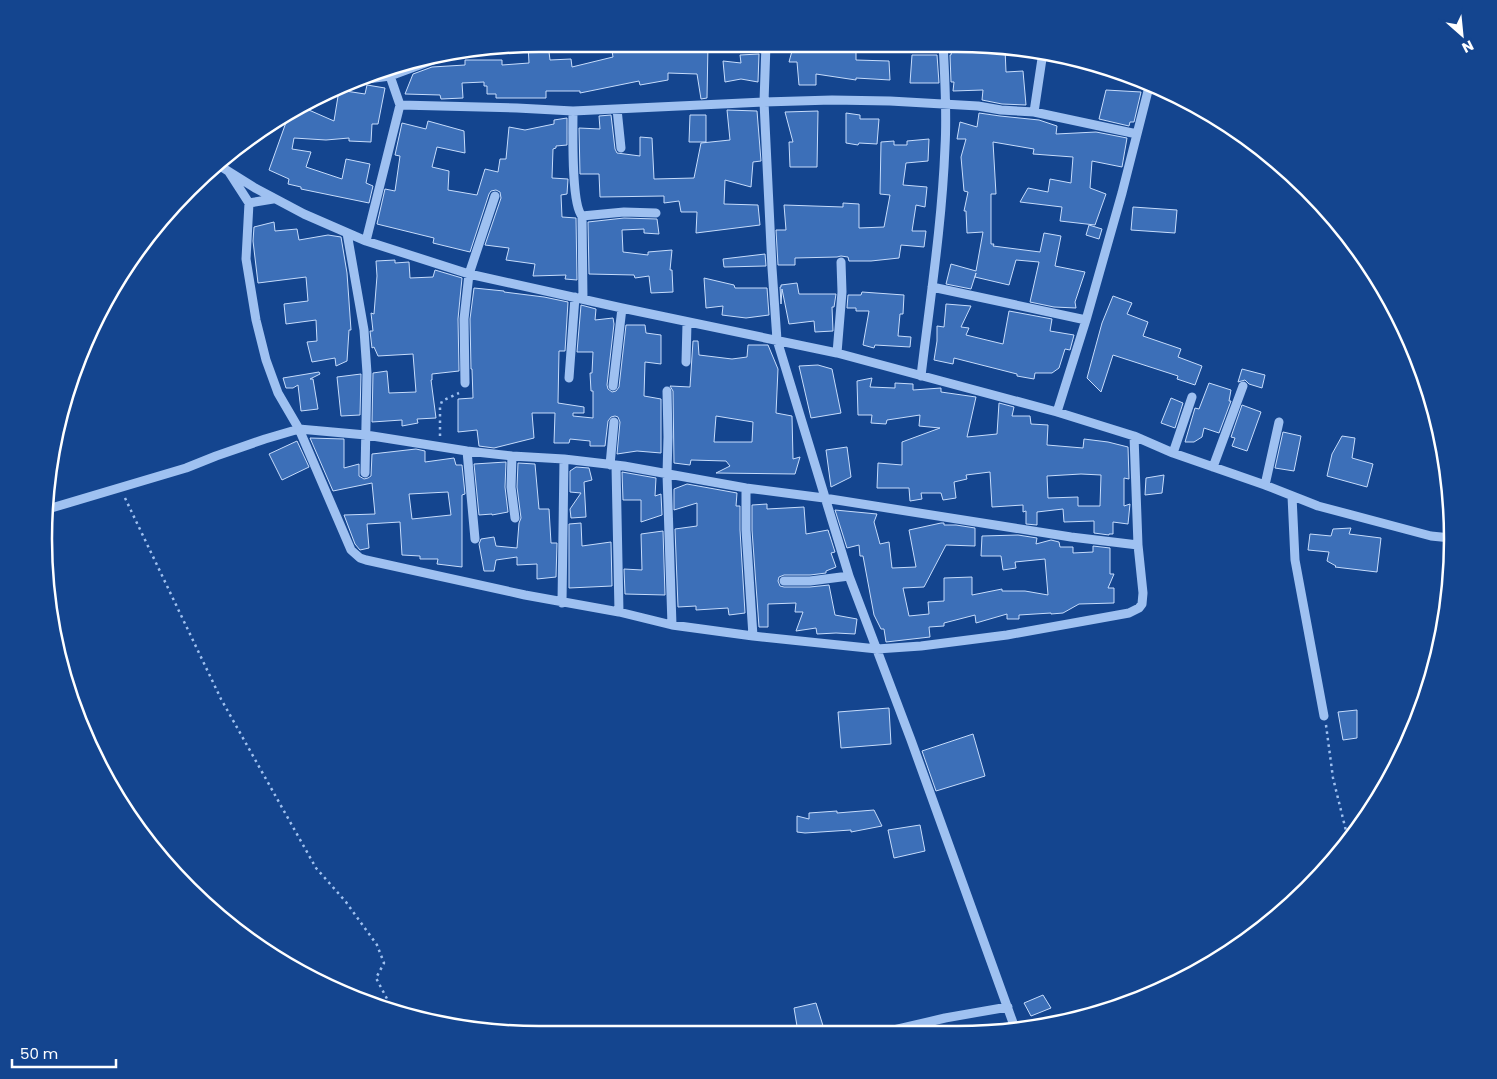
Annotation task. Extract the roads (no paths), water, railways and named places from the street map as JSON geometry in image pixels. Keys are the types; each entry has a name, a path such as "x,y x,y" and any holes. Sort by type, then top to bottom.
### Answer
{"street":[{"path":"766,52 764,102 777,340 849,576 1013,1023"},
{"path":"921,376 944,167 946,104 944,52"},
{"path":"1034,112 1042,60"},
{"path":"366,241 400,105 390,76"},
{"path":"1057,412 1086,320 1122,193 1148,92"},
{"path":"400,105 573,111 764,102 890,101 978,106 1001,110 1034,112 1137,134"},
{"path":"617,108 621,148"},
{"path":"569,378 579,298 582,216 578,212 575,190 573,111"},
{"path":"224,168 273,198 347,233 366,241 469,274 641,311 687,323 837,353 1057,412 1134,436 1173,453 1265,485 1318,506 1372,522 1444,537"},
{"path":"229,172 249,203 246,260 256,320 266,360 278,393 299,429 348,543 360,558 562,603 619,612 672,625 753,636 877,649 921,646 1007,635 1129,613 1139,608 1143,600 1138,545 1134,436"},
{"path":"465,383 464,319 469,274 495,196"},
{"path":"249,203 273,198"},
{"path":"582,216 624,212 656,213"},
{"path":"347,233 364,330 367,372 365,473"},
{"path":"837,353 842,292 841,262"},
{"path":"932,287 1086,320"},
{"path":"613,386 622,308"},
{"path":"686,362 687,323"},
{"path":"1213,467 1242,386"},
{"path":"667,391 667,474 672,625"},
{"path":"1173,453 1192,398"},
{"path":"614,422 613,465 619,612"},
{"path":"1265,485 1279,422"},
{"path":"54,507 186,468 264,439 299,429 366,435 467,451 624,466 746,488 824,498 1008,528 1138,545"},
{"path":"467,451 475,539"},
{"path":"512,456 511,487 515,518"},
{"path":"562,603 564,459"},
{"path":"746,488 746,530 753,636"},
{"path":"1292,496 1295,560 1324,716"},
{"path":"784,581 810,581 849,576"},
{"path":"911,1026 1008,1007"}]}
